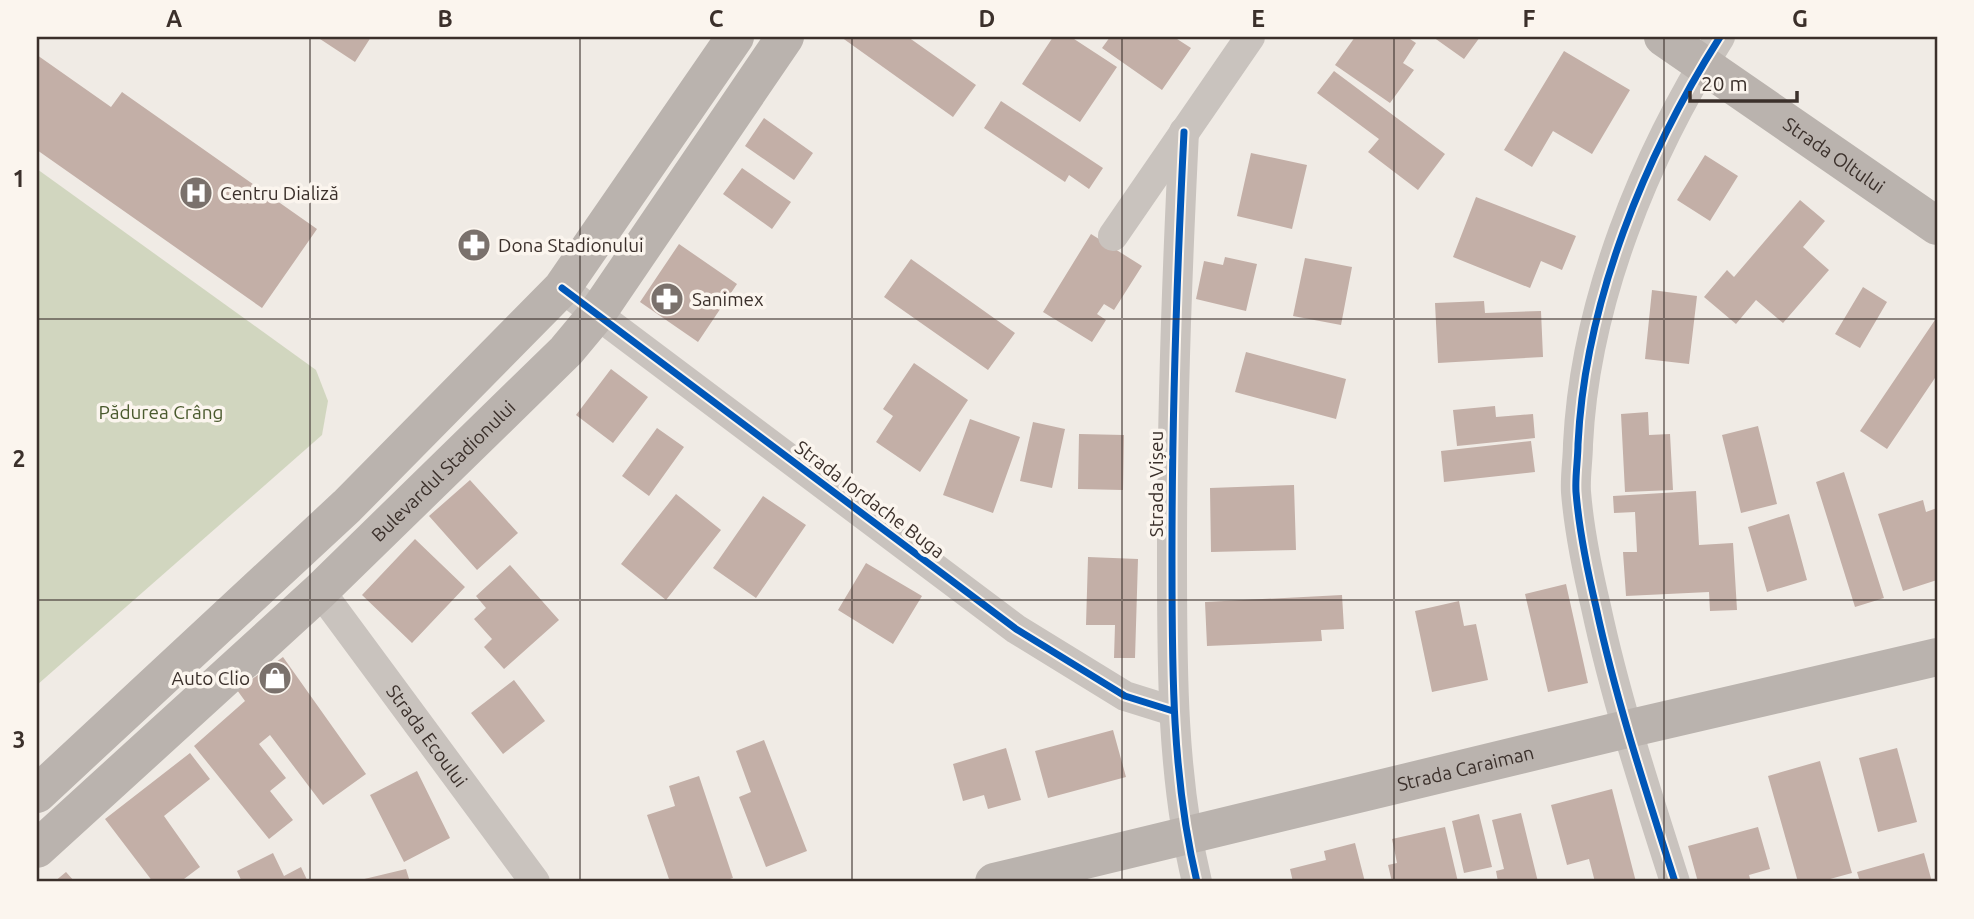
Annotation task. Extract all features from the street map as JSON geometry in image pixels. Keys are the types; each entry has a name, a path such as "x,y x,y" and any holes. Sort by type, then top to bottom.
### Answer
{"main road":[{"path":"37,794 347,506 562,288 735,37"},
{"name":"Bulevardul Stadionului","path":"37,849 320,591 566,351 596,315 785,37"},
{"name":"Strada Oltului","path":"1663,37 1711,51 1937,226"},
{"name":"Strada Caraiman","path":"994,882 1937,657"}],"street":[{"path":"1113,236 1250,37"},
{"path":"1675,882 1604,645 1586,562 1576,490 1580,413 1590,353 1629,212 1662,141 1711,51"},
{"name":"Strada Vișeu","path":"1184,132 1172,433 1173,711 1186,836 1197,882"},
{"name":"Strada Iordache Buga","path":"562,288 1016,629 1125,696 1173,711"},
{"name":"Strada Ecoului","path":"320,591 535,882"}],"green space":[{"name":"Pădurea Crâng","path":"37,169 316,370 328,401 322,435 37,685"}],"building":[{"path":"317,37 371,37 355,62"},
{"path":"841,37 908,37 976,85 953,117"},
{"path":"1053,37 1071,37 1117,67 1080,122 1022,84"},
{"path":"1110,37 1174,37 1191,48 1162,90 1102,48"},
{"path":"1355,37 1407,37 1416,43 1403,63 1414,70 1390,103 1335,65"},
{"path":"1433,37 1480,37 1464,59"},
{"path":"1564,51 1630,90 1592,154 1553,131 1532,167 1504,150"},
{"path":"37,55 111,107 122,92 317,229 262,308 37,150"},
{"path":"1334,71 1445,154 1418,190 1368,152 1379,139 1317,93"},
{"path":"1001,101 1103,168 1089,189 1069,175 1065,182 984,128"},
{"path":"764,118 813,153 794,180 745,146"},
{"path":"1251,153 1307,165 1292,229 1237,216"},
{"path":"1705,155 1738,176 1710,221 1677,200"},
{"path":"742,168 791,202 772,229 723,194"},
{"path":"1476,197 1576,236 1562,270 1541,261 1530,288 1453,257"},
{"path":"1800,200 1825,221 1803,247 1829,270 1783,323 1756,300 1736,324 1704,297 1727,270 1734,277"},
{"path":"1091,234 1142,266 1114,310 1104,304 1097,314 1106,320 1092,342 1043,312"},
{"path":"679,244 737,284 698,342 640,302"},
{"path":"1225,257 1257,264 1246,311 1196,299 1204,261 1223,265"},
{"path":"1305,258 1352,267 1341,325 1293,316"},
{"path":"911,259 1015,333 988,370 884,297"},
{"path":"1863,287 1887,302 1860,348 1835,334"},
{"path":"1652,290 1697,296 1689,364 1645,359"},
{"path":"1484,301 1485,313 1541,311 1543,357 1438,363 1435,303"},
{"path":"1937,317 1937,375 1887,449 1860,431"},
{"path":"1246,352 1346,379 1336,419 1235,392"},
{"path":"914,363 968,400 920,472 876,442 893,416 883,409"},
{"path":"611,369 648,397 613,443 576,415"},
{"path":"1495,406 1496,417 1533,414 1535,438 1457,446 1453,410"},
{"path":"1648,412 1649,435 1670,434 1673,490 1625,492 1621,414"},
{"path":"970,419 1020,437 993,513 943,495"},
{"path":"1033,422 1065,429 1052,488 1020,481"},
{"path":"1758,426 1777,504 1741,513 1722,435"},
{"path":"657,428 684,447 649,496 622,476"},
{"path":"1079,434 1124,435 1123,490 1078,489"},
{"path":"1531,441 1535,472 1444,482 1441,451"},
{"path":"1844,472 1884,598 1855,607 1816,482"},
{"path":"470,480 518,533 477,570 429,516"},
{"path":"1294,485 1296,550 1211,552 1210,488"},
{"path":"1696,491 1699,545 1733,543 1737,610 1710,611 1709,592 1626,596 1623,552 1637,552 1635,512 1614,513 1613,496"},
{"path":"676,494 721,530 666,600 621,564"},
{"path":"763,496 806,525 756,598 713,568"},
{"path":"1923,500 1926,512 1937,508 1937,580 1903,591 1878,514"},
{"path":"1789,514 1807,580 1767,592 1748,527"},
{"path":"415,539 465,587 412,643 362,595"},
{"path":"1088,557 1138,559 1135,658 1114,658 1115,625 1086,625"},
{"path":"866,563 922,596 893,644 838,610"},
{"path":"510,565 559,620 504,669 484,647 492,639 474,619 486,608 476,596"},
{"path":"1566,584 1588,683 1548,692 1525,594"},
{"path":"1342,595 1344,629 1321,630 1322,641 1207,646 1205,602"},
{"path":"1459,601 1464,626 1476,624 1488,680 1432,692 1415,611"},
{"path":"283,657 366,774 323,805 270,735 259,744 286,778 270,791 293,820 269,839 194,746 245,701 237,690"},
{"path":"514,680 545,721 503,754 471,713"},
{"path":"1113,730 1126,777 1048,798 1035,751"},
{"path":"764,740 807,851 766,867 739,797 751,792 736,751"},
{"path":"1006,748 1021,800 988,809 984,795 963,801 953,764"},
{"path":"1897,748 1917,822 1878,832 1859,758"},
{"path":"190,753 210,779 164,816 200,867 180,882 153,882 105,819"},
{"path":"1820,761 1852,873 1819,882 1798,882 1768,776"},
{"path":"417,771 450,838 404,862 370,795"},
{"path":"699,776 733,878 721,882 670,882 647,815 675,806 669,786"},
{"path":"1612,789 1636,882 1595,882 1589,859 1567,865 1551,805"},
{"path":"1521,813 1538,882 1498,882 1496,871 1504,869 1492,820"},
{"path":"1479,814 1492,867 1464,873 1452,821"},
{"path":"1445,827 1458,882 1392,882 1388,865 1397,863 1392,839"},
{"path":"1758,827 1770,869 1749,875 1751,882 1698,882 1688,846"},
{"path":"1355,843 1365,882 1293,882 1290,869 1326,860 1324,851"},
{"path":"273,853 284,876 301,867 308,882 242,882 237,871"},
{"path":"1924,853 1932,882 1860,882 1857,872"},
{"path":"406,869 410,882 356,882 356,881"},
{"path":"66,872 75,882 54,882"}],"cycle path":[{"path":"1675,882 1632,745 1604,642 1581,535 1576,474 1583,391 1606,284 1644,180 1667,130 1720,37"},
{"path":"1184,132 1174,393 1172,634 1182,800 1197,882"},
{"path":"562,288 1016,629 1125,696 1173,711"}],"place":[{"name":"Centru Dializă","path":"196,193"},
{"name":"Dona Stadionului","path":"474,245"},
{"name":"Sanimex","path":"667,299"},
{"name":"Auto Clio","path":"275,678"}]}
